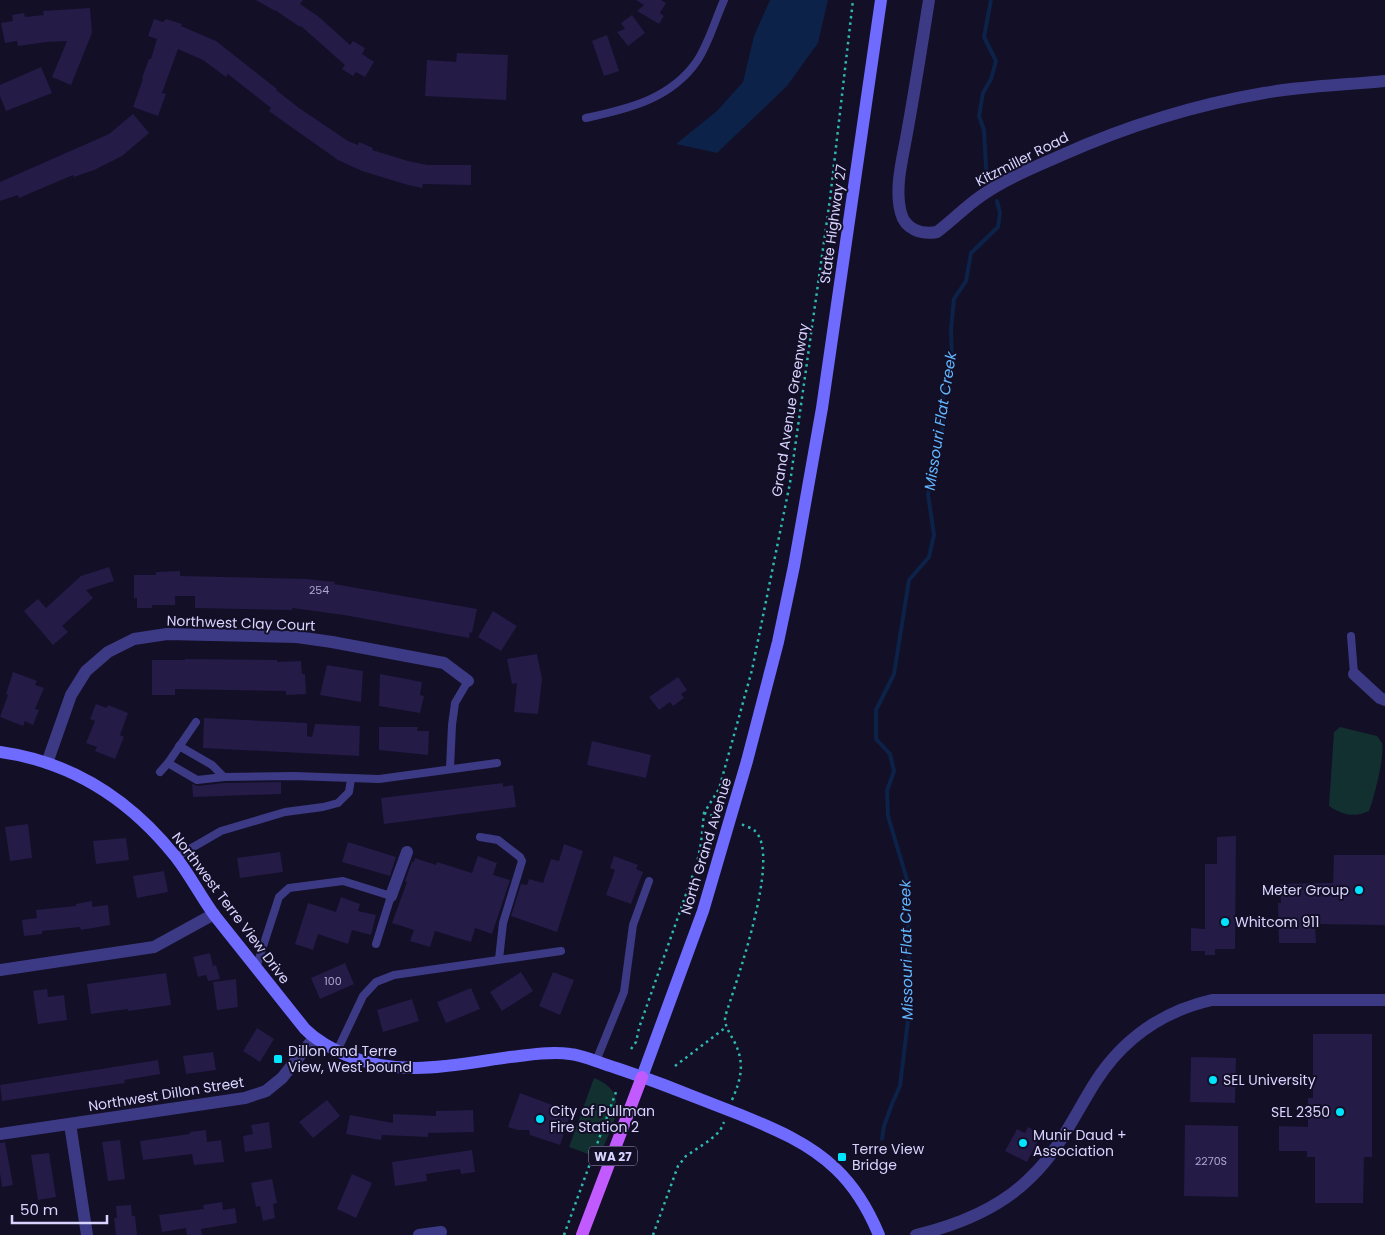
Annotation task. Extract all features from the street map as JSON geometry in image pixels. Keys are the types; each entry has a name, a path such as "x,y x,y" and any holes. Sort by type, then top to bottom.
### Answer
{"main road":[{"name":"State Highway 27","path":"815,452 880,0"},
{"name":"North Grand Avenue","path":"582,1235 703,911 747,761 780,632 815,452"},
{"name":"Northwest Terre View Drive","path":"0,752 47,763 95,784 128,807 176,857 214,914 314,1038 337,1051 365,1062 396,1068 420,1069 535,1054 572,1054 596,1061 703,1100 777,1130 815,1152 836,1169 850,1186 869,1213 879,1235"}],"street":[{"name":"Kitzmiller Road","path":"929,0 902,164 899,197 901,213 906,225 912,229 929,234 937,232 982,195 1030,169 1099,138 1145,121 1230,99 1315,86 1385,81"},
{"name":"Northwest Clay Court","path":"47,763 71,695 86,671 108,652 134,639 167,634 297,637 444,663 468,681"},
{"path":"1354,674 1380,698 1385,700"},
{"path":"391,896 407,852"},
{"path":"0,970 154,947 214,914"},
{"path":"916,1235 937,1233 972,1218 1000,1202 1030,1179 1056,1148 1097,1079 1114,1058 1128,1042 1145,1028 1165,1016 1212,1000 1385,1000"},
{"name":"Northwest Dillon Street","path":"0,1134 245,1098 266,1091 282,1078 314,1038"},
{"path":"70,1124 87,1235"},
{"path":"420,1235 441,1232"}],"lane":[{"path":"586,118 638,105 671,88 688,72 698,59 724,0"},
{"path":"1351,636 1354,674"},
{"path":"450,768 452,725 456,703 468,681"},
{"path":"160,772 196,722"},
{"path":"179,746 212,765 224,777"},
{"path":"168,762 197,780 224,777 294,776 351,779 379,778 497,763"},
{"path":"176,857 221,831 285,812 338,803 349,792 351,779"},
{"path":"480,837 498,840 520,857 522,861 503,923 499,959"},
{"path":"596,1061 624,992 633,926 650,881"},
{"path":"256,968 279,897 289,888 343,882 391,896 376,944"},
{"path":"337,1051 364,996 376,982 394,975 561,951"}],"path":[{"name":"Grand Avenue Greenway","path":"631,1049 636,1042 639,1028 697,862 704,813 719,789 752,670 767,602 790,483 808,366 853,0"},
{"path":"730,1107 739,1083 741,1067 740,1054 726,1028 725,1017 756,916 761,886 762,845 756,831 742,824"},
{"path":"675,1066 726,1028"},
{"path":"564,1235 616,1092"},
{"path":"653,1235 678,1166 686,1156 720,1131 726,1115"}],"green space":[{"path":"1340,727 1377,736 1382,743 1383,749 1381,767 1369,811 1353,815 1339,812 1329,806 1334,732"},
{"path":"594,1078 606,1085 614,1093 616,1103 613,1124 599,1158 569,1147"}],"water":[{"path":"770,0 828,0 818,43 787,86 717,153 676,144 717,111 743,82 754,36"}],"building":[{"path":"256,0 303,0 300,4 319,17 350,45 353,41 365,48 362,54 374,62 365,77 356,72 353,76 342,69 345,65 301,26"},
{"path":"636,0 661,0 666,3 660,13 664,16 659,24 637,11 644,5"},
{"path":"90,8 92,33 71,85 52,77 67,41 18,46 17,41 5,43 1,23 13,21 12,15 24,13 25,17 44,15 43,11"},
{"path":"632,15 645,33 628,46 617,32 625,29 621,23"},
{"path":"154,19 163,22 166,19 182,24 181,26 216,41 299,108 348,141 358,145 359,142 373,148 372,150 427,165 471,165 471,185 423,184 422,188 362,171 338,160 269,111 271,108 228,74 226,77 203,60 178,49 162,93 166,94 158,116 133,107 157,39 148,36"},
{"path":"607,35 619,71 604,76 592,41"},
{"path":"457,53 508,55 506,100 425,96 427,60 456,62"},
{"path":"41,67 52,93 6,111 0,96 0,85"},
{"path":"133,114 149,133 122,156 94,170 74,177 73,175 19,198 18,195 0,201 0,182 109,134"},
{"path":"109,567 114,581 86,590 93,598 62,626 68,632 53,645 24,611 38,599 46,608 81,576"},
{"path":"180,571 180,576 306,579 335,582 334,584 477,609 472,633 470,632 469,638 344,615 292,608 292,610 195,608 195,596 175,596 175,605 152,605 152,608 137,608 137,598 134,598 134,575 156,575 156,572"},
{"path":"493,611 517,626 501,651 478,637"},
{"path":"537,654 542,679 538,714 514,712 517,683 512,684 507,659"},
{"path":"152,660 301,661 302,674 305,674 306,694 286,695 286,691 175,689 175,695 152,695"},
{"path":"327,665 363,671 361,702 320,695"},
{"path":"13,672 37,681 35,685 44,688 35,709 39,710 33,725 25,721 23,726 0,717 8,695 6,694"},
{"path":"380,674 422,682 420,695 424,696 420,713 379,706"},
{"path":"678,677 687,690 681,694 684,698 673,706 670,702 659,710 649,697"},
{"path":"96,704 107,708 108,705 128,713 120,735 124,737 115,759 95,751 97,747 86,743 95,721 90,719"},
{"path":"204,718 307,723 307,736 312,737 315,724 360,726 359,756 203,748"},
{"path":"379,727 418,727 417,731 429,731 428,755 379,750"},
{"path":"592,741 651,755 646,778 587,765"},
{"path":"281,782 281,794 193,797 192,784 198,786 224,783"},
{"path":"503,783 503,787 513,785 516,807 384,824 381,798"},
{"path":"28,824 32,858 10,861 5,827"},
{"path":"1236,836 1235,949 1215,949 1215,955 1205,955 1205,951 1191,951 1191,928 1205,929 1205,864 1217,864 1217,837"},
{"path":"126,838 129,860 96,864 93,841"},
{"path":"348,842 396,857 390,876 342,862"},
{"path":"564,844 583,851 557,932 511,916 521,884 527,885 529,879 543,883 551,859 559,861"},
{"path":"280,852 283,872 240,878 237,858"},
{"path":"1334,855 1385,855 1385,925 1315,924 1316,943 1279,943 1278,903 1281,903 1280,884 1333,883"},
{"path":"478,856 497,863 493,875 510,880 492,934 475,928 471,942 435,931 430,947 410,941 414,930 392,923 407,882 405,881 415,858 436,865 437,862 472,873"},
{"path":"614,856 638,865 636,869 643,872 631,904 606,895 615,870 610,868"},
{"path":"164,871 168,892 137,898 133,876"},
{"path":"341,897 360,904 358,911 376,915 371,935 352,930 348,944 318,934 313,950 295,944 308,903 336,912"},
{"path":"92,901 92,907 108,905 110,925 81,930 80,927 42,931 42,934 24,936 22,920 37,918 36,910 76,906 76,904"},
{"path":"210,953 213,966 216,965 220,979 208,981 206,975 198,977 193,957"},
{"path":"345,963 354,984 320,999 311,978"},
{"path":"521,972 533,991 502,1011 490,992"},
{"path":"553,972 574,980 560,1015 539,1006"},
{"path":"166,973 171,1005 91,1014 87,984"},
{"path":"236,979 238,1007 217,1010 213,982"},
{"path":"471,988 480,1009 446,1023 437,1002"},
{"path":"47,989 48,997 64,995 67,1020 38,1024 33,991"},
{"path":"412,999 419,1021 383,1032 377,1010"},
{"path":"257,1028 274,1039 260,1062 243,1051"},
{"name":"SEL 2350","path":"1313,1034 1372,1034 1372,1157 1364,1157 1363,1203 1315,1203 1315,1157 1307,1157 1307,1151 1279,1151 1279,1126 1308,1127 1308,1098 1313,1098"},
{"path":"213,1052 216,1070 186,1074 183,1056"},
{"name":"SEL University","path":"1191,1057 1236,1058 1235,1103 1190,1102"},
{"path":"158,1060 160,1074 124,1080 125,1083 2,1101 0,1085"},
{"name":"City of Pullman Fire Station 2","path":"520,1093 571,1112 560,1145 530,1135 529,1130 518,1130 508,1127"},
{"path":"327,1100 340,1116 313,1138 299,1122"},
{"path":"473,1110 474,1132 428,1133 428,1137 382,1135 381,1140 346,1134 350,1115 393,1123 393,1114 436,1116 436,1111"},
{"path":"269,1122 272,1148 245,1152 243,1136 253,1134 251,1125"},
{"path":"1185,1125 1238,1126 1238,1197 1184,1196"},
{"name":"Munir Daud + Association","path":"1028,1127 1041,1134 1027,1162 1005,1151 1017,1129 1025,1133"},
{"path":"206,1130 207,1142 221,1140 224,1162 194,1165 192,1154 143,1160 140,1141"},
{"path":"120,1140 125,1179 108,1181 102,1142"},
{"path":"5,1142 13,1185 2,1187 0,1143"},
{"path":"472,1150 475,1172 461,1174 460,1169 426,1174 427,1181 395,1186 392,1162"},
{"path":"49,1153 56,1197 38,1200 31,1155"},
{"path":"352,1174 372,1183 356,1218 337,1209"},
{"path":"272,1179 277,1203 273,1204 275,1218 263,1221 260,1206 256,1207 251,1183"},
{"path":"222,1202 223,1210 235,1208 237,1223 201,1229 202,1235 187,1235 186,1228 162,1232 159,1215 204,1209 203,1205"},
{"path":"131,1205 132,1216 135,1216 137,1235 116,1235 114,1218 117,1218 116,1206"}],"waterway":[{"name":"Missouri Flat Creek","path":"990,180 986,168 984,130 979,116 983,93 991,79 996,61 984,37 991,0"},
{"name":"Missouri Flat Creek","path":"882,1139 884,1126 900,1086 909,1012 908,883 888,816 887,791 894,771 890,754 876,739 876,710 894,674 909,580 929,557 934,535 928,494 943,426 942,402 945,378 952,362 951,329 954,299 966,281 971,253 998,227 1000,213 997,201"}],"place":[{"name":"Meter Group","path":"1359,890"},
{"name":"Whitcom 911","path":"1225,922"},
{"name":"Dillon and Terre View, West bound","path":"278,1059"},
{"name":"SEL University","path":"1213,1080"},
{"name":"SEL 2350","path":"1340,1112"},
{"name":"City of Pullman Fire Station 2","path":"540,1119"},
{"name":"Munir Daud + Association","path":"1023,1143"},
{"name":"Terre View Bridge","path":"842,1157"}]}
